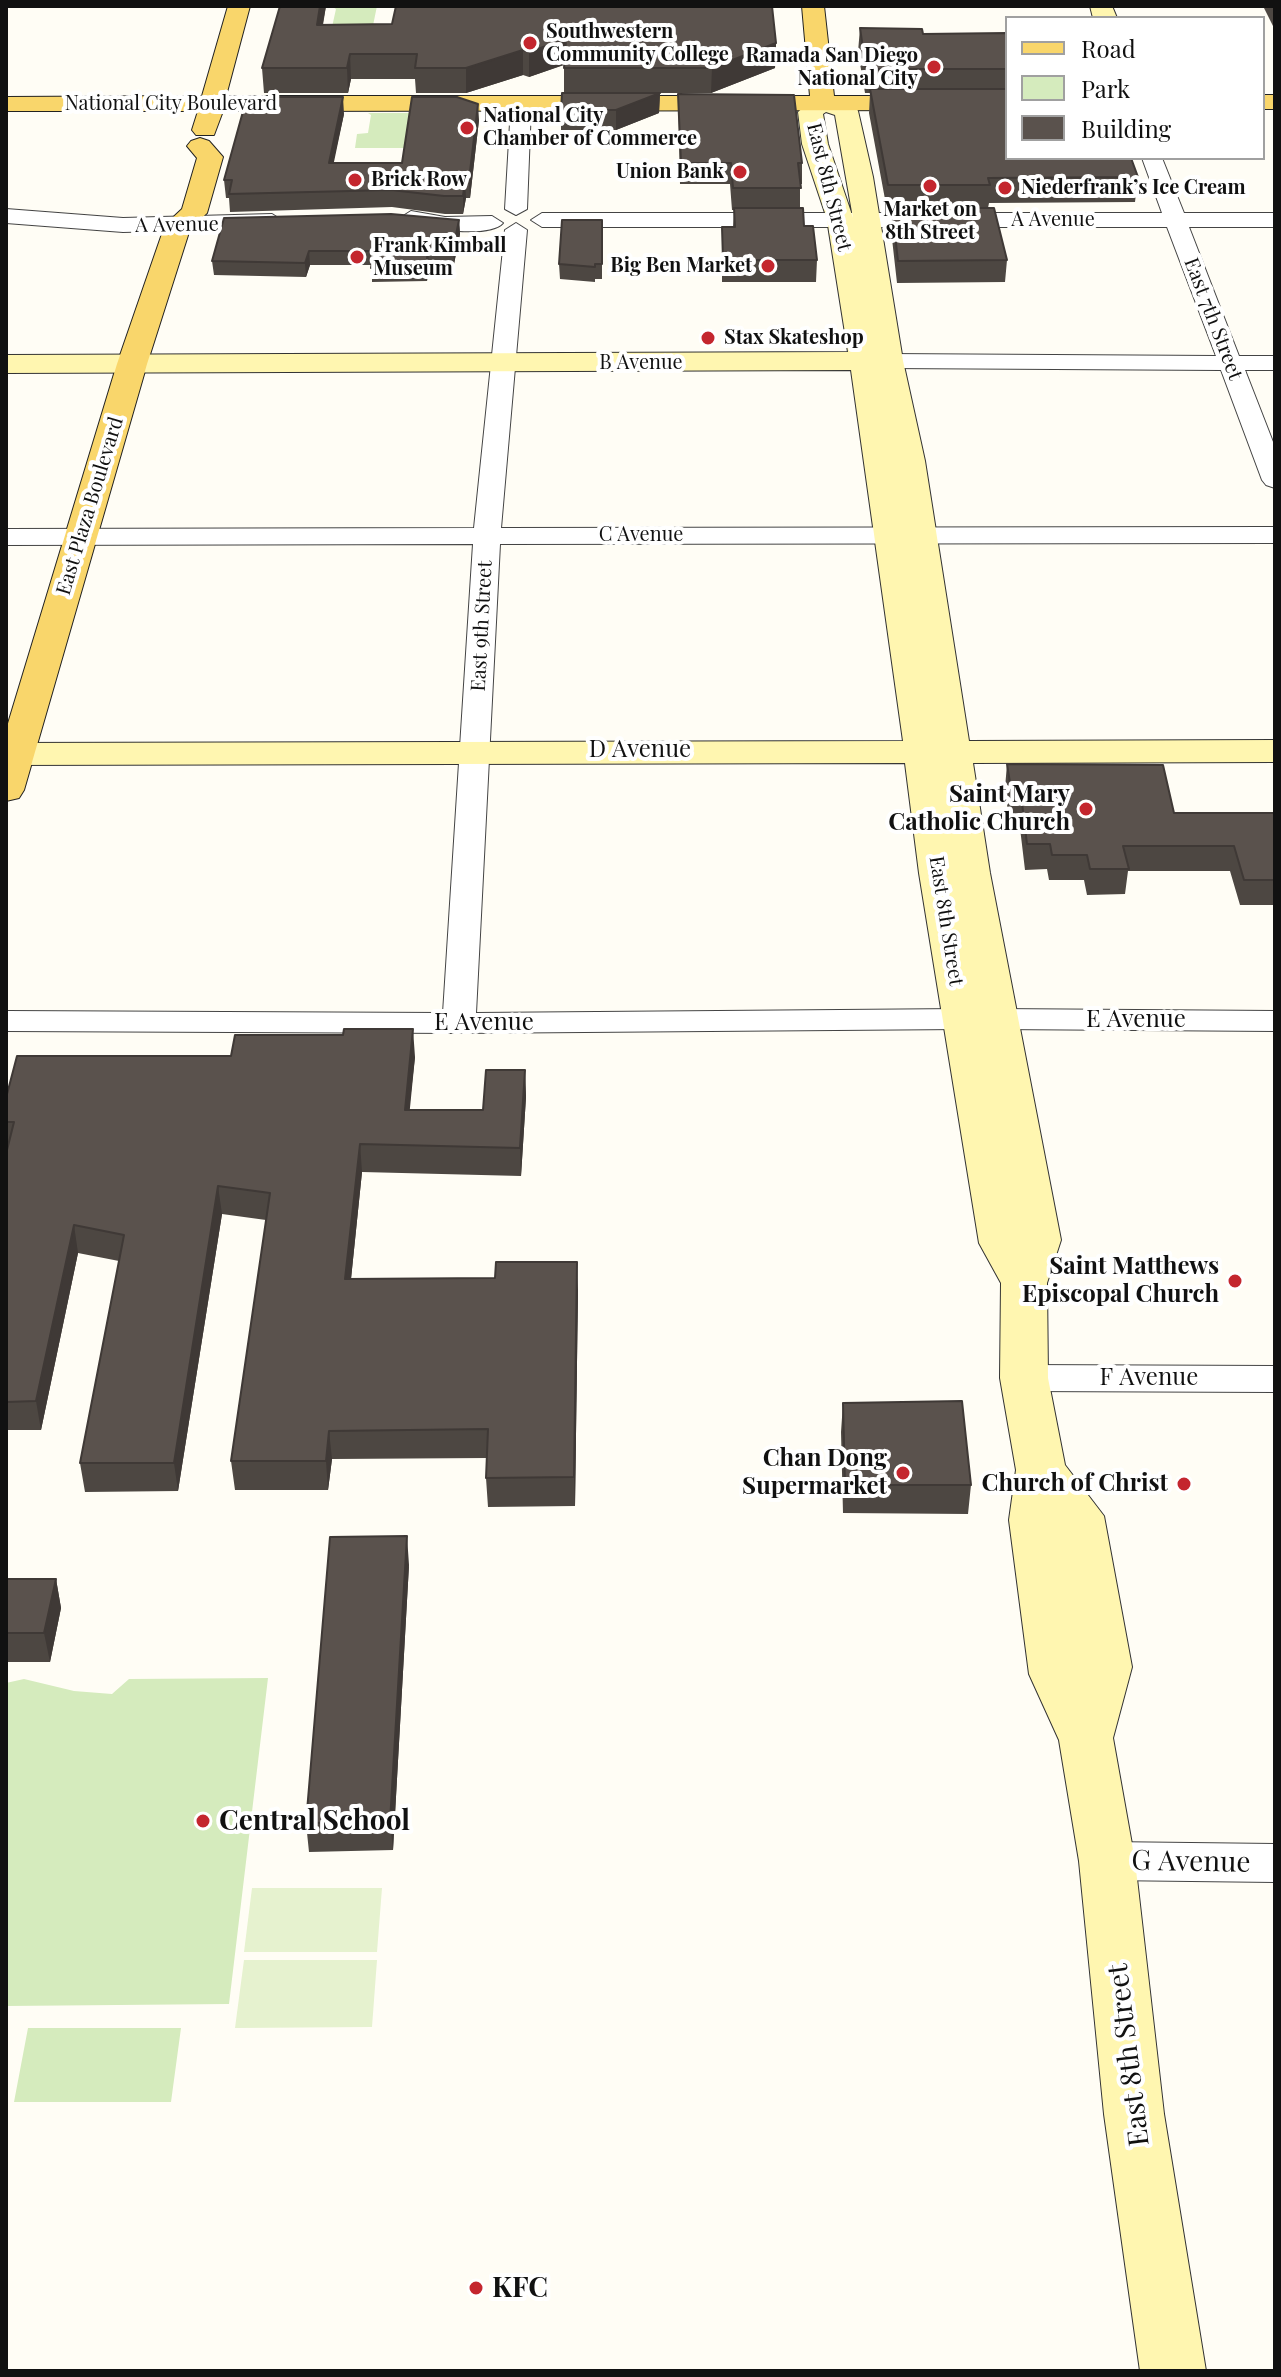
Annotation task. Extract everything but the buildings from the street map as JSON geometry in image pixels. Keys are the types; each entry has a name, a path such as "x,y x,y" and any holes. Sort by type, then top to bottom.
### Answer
{"main road":[{"name":"East Plaza Boulevard","path":"178,225 166,213 176,182 200,146 239,6"},
{"path":"813,6 822,98"},
{"name":"National City Boulevard","path":"6,92 212,98 822,98 1005,103"},
{"name":"National City Boulevard","path":"822,98 1005,92"},
{"name":"National City Boulevard","path":"6,104 212,98"},
{"name":"East 8th Street","path":"852,219 815,144 810,112 822,98 846,111 852,219 875,361 910,461 904,534 938,751 938,873 979,1019 1001,1243 1024,1283 1024,1378 1041,1470 1079,1516 1106,1667 1086,1738 1107,1861 1134,2114 1173,2371"},
{"name":"East Plaza Boulevard","path":"6,790 11,754 132,364 178,225 194,213 210,157 200,146"},
{"name":"B Avenue","path":"6,364 875,361"},
{"name":"D Avenue","path":"11,754 477,750 1275,751"}],"street":[{"name":"East 9th Street","path":"459,1023 487,535 502,364 508,221 520,158 521,106"},
{"name":"East 7th Street","path":"1153,160 1275,480"},
{"name":"A Avenue","path":"6,216 123,225 298,219"},
{"path":"392,217 445,224 508,221"},
{"name":"A Avenue","path":"508,221 531,228 542,220 1275,220"},
{"name":"B Avenue","path":"875,361 1275,363"},
{"name":"C Avenue","path":"6,537 1275,535"},
{"name":"E Avenue","path":"6,1021 1275,1021"},
{"name":"F Avenue","path":"1024,1378 1275,1379"},
{"name":"G Avenue","path":"1107,1861 1275,1863"}],"green space":[{"path":"331,6 377,6 369,45 328,45 336,9"},
{"path":"368,113 413,113 407,148 355,148 357,134 368,133 371,115"},
{"path":"268,1678 229,2004 6,2006 6,1683 24,1679 74,1691 112,1694 129,1679"},
{"path":"252,1888 382,1888 377,1952 244,1952"},
{"path":"244,1960 377,1960 372,2027 235,2028"},
{"path":"28,2028 181,2028 171,2102 14,2102"}],"place":[{"name":"Southwestern Community College","path":"530,43"},
{"name":"Ramada San Diego National City","path":"934,67"},
{"name":"National City Chamber of Commerce","path":"467,128"},
{"name":"Union Bank","path":"740,172"},
{"name":"Brick Row","path":"355,180"},
{"name":"Market on 8th Street","path":"930,186"},
{"name":"Niederfrank’s Ice Cream","path":"1005,188"},
{"name":"Frank Kimball Museum","path":"357,257"},
{"name":"Big Ben Market","path":"768,266"},
{"name":"Stax Skateshop","path":"708,338"},
{"name":"Saint Mary Catholic Church","path":"1086,809"},
{"name":"Saint Matthews Episcopal Church","path":"1235,1281"},
{"name":"Chan Dong Supermarket","path":"903,1473"},
{"name":"Church of Christ","path":"1184,1484"},
{"name":"Central School","path":"203,1821"},
{"name":"KFC","path":"476,2288"}]}
